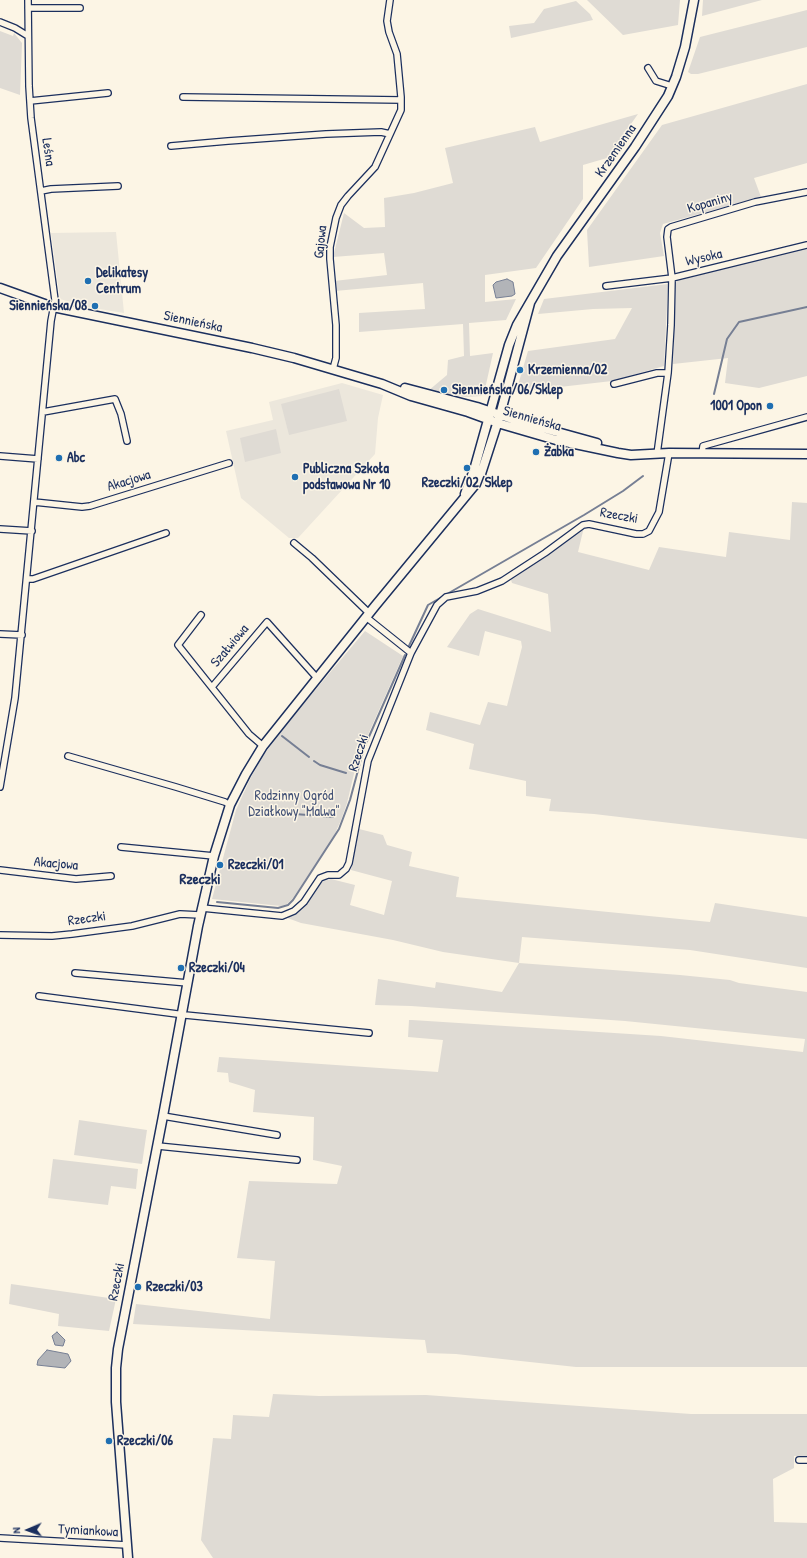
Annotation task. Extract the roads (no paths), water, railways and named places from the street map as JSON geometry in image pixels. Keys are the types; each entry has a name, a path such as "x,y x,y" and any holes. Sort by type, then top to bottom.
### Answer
{"main road":[{"name":"Krzemienna","path":"488,415 508,345 517,325 557,256 647,129 663,104 672,86 686,47 694,0"},
{"name":"Siennieńska","path":"0,288 53,307 252,348 333,369 382,384 412,396 488,415 556,440 618,454 807,454"},
{"name":"Krzemienna","path":"499,419 530,303"},
{"name":"Rzeczki","path":"462,500 474,470 488,415"},
{"name":"Rzeczki","path":"128,1558 116,1402 116,1368 123,1317 158,1146 201,912 214,856 230,806 246,774 263,746 285,717 479,480 499,419"}],"street":[{"name":"Leśna","path":"28,0 30,101 54,285 55,300 53,307"},
{"name":"Gajowa","path":"333,369 336,358 336,325 330,247 336,218 341,205 375,167 401,110 402,100 397,54 389,32 387,21 390,0"},
{"path":"28,8 80,8"},
{"path":"0,22 15,28 28,36"},
{"path":"648,68 656,81 672,86"},
{"path":"30,101 108,93"},
{"path":"182,97 402,100"},
{"path":"171,146 326,134 381,132 390,134"},
{"path":"41,191 51,189 118,186"},
{"name":"Kopaniny","path":"672,278 667,233 668,229 671,227 755,202 807,192"},
{"name":"Wysoka","path":"606,286 672,278 785,252 807,245"},
{"path":"657,454 668,373 672,278"},
{"path":"0,787 12,720 22,635 53,307"},
{"path":"614,384 657,373 668,373"},
{"path":"42,412 115,399 121,414 127,441"},
{"path":"702,454 703,446 807,416"},
{"name":"Rzeczki","path":"0,935 52,936 72,934 132,926 180,914 201,912 282,916 294,911 304,902 320,878 340,875 349,863 368,761 412,653 432,614 441,601 452,596 486,588 502,581 545,553 583,524 636,534 643,534 649,531 659,512 669,453"},
{"path":"0,456 38,459"},
{"name":"Akacjowa","path":"34,502 82,507 90,506 229,463"},
{"path":"0,529 32,531"},
{"path":"27,579 32,579 166,533"},
{"path":"294,543 312,558 367,615 395,641 412,653"},
{"name":"Szałwiowa","path":"201,615 178,645 249,734 263,746"},
{"name":"Szałwiowa","path":"212,687 267,622 317,678"},
{"path":"0,634 22,635"},
{"path":"68,756 176,787 224,802 230,806"},
{"path":"121,847 214,856"},
{"name":"Akacjowa","path":"0,870 76,879 111,876"},
{"path":"75,973 188,983"},
{"path":"39,996 182,1014 369,1034"},
{"path":"163,1116 277,1135"},
{"path":"158,1146 297,1160"},
{"path":"799,1460 807,1460"},
{"name":"Tymiankowa","path":"0,1538 127,1545"}],"waterway":[{"path":"714,394 727,339 739,322 807,307"},
{"path":"408,648 428,605 584,515 623,491 643,476"},
{"path":"217,902 278,908 288,905 293,900 339,829 350,800 364,748 405,655"},
{"path":"282,736 309,757"},
{"path":"314,761 320,765 346,773"},
{"path":"259,811 277,813"},
{"path":"282,813 333,817"}],"place":[{"name":"Delikatesy Centrum","path":"88,281"},
{"name":"Siennieńska/08","path":"95,306"},
{"name":"Krzemienna/02","path":"520,370"},
{"name":"Siennieńska/06/Sklep","path":"444,390"},
{"name":"1001 Opon","path":"770,406"},
{"name":"Żabka","path":"536,452"},
{"name":"Abc","path":"59,458"},
{"name":"Rzeczki/02/Sklep","path":"467,468"},
{"name":"Publiczna Szkoła podstawowa Nr 10","path":"295,477"},
{"name":"Rzeczki/01","path":"220,865"},
{"name":"Rzeczki/04","path":"181,968"},
{"name":"Rzeczki/03","path":"138,1287"},
{"name":"Rzeczki/06","path":"109,1441"}],"district":[{"name":"Rzeczki","path":"200,880"}],"park label":[{"name":"Rodzinny Ogród Działkowy \"Malwa\"","path":"294,804"}]}
